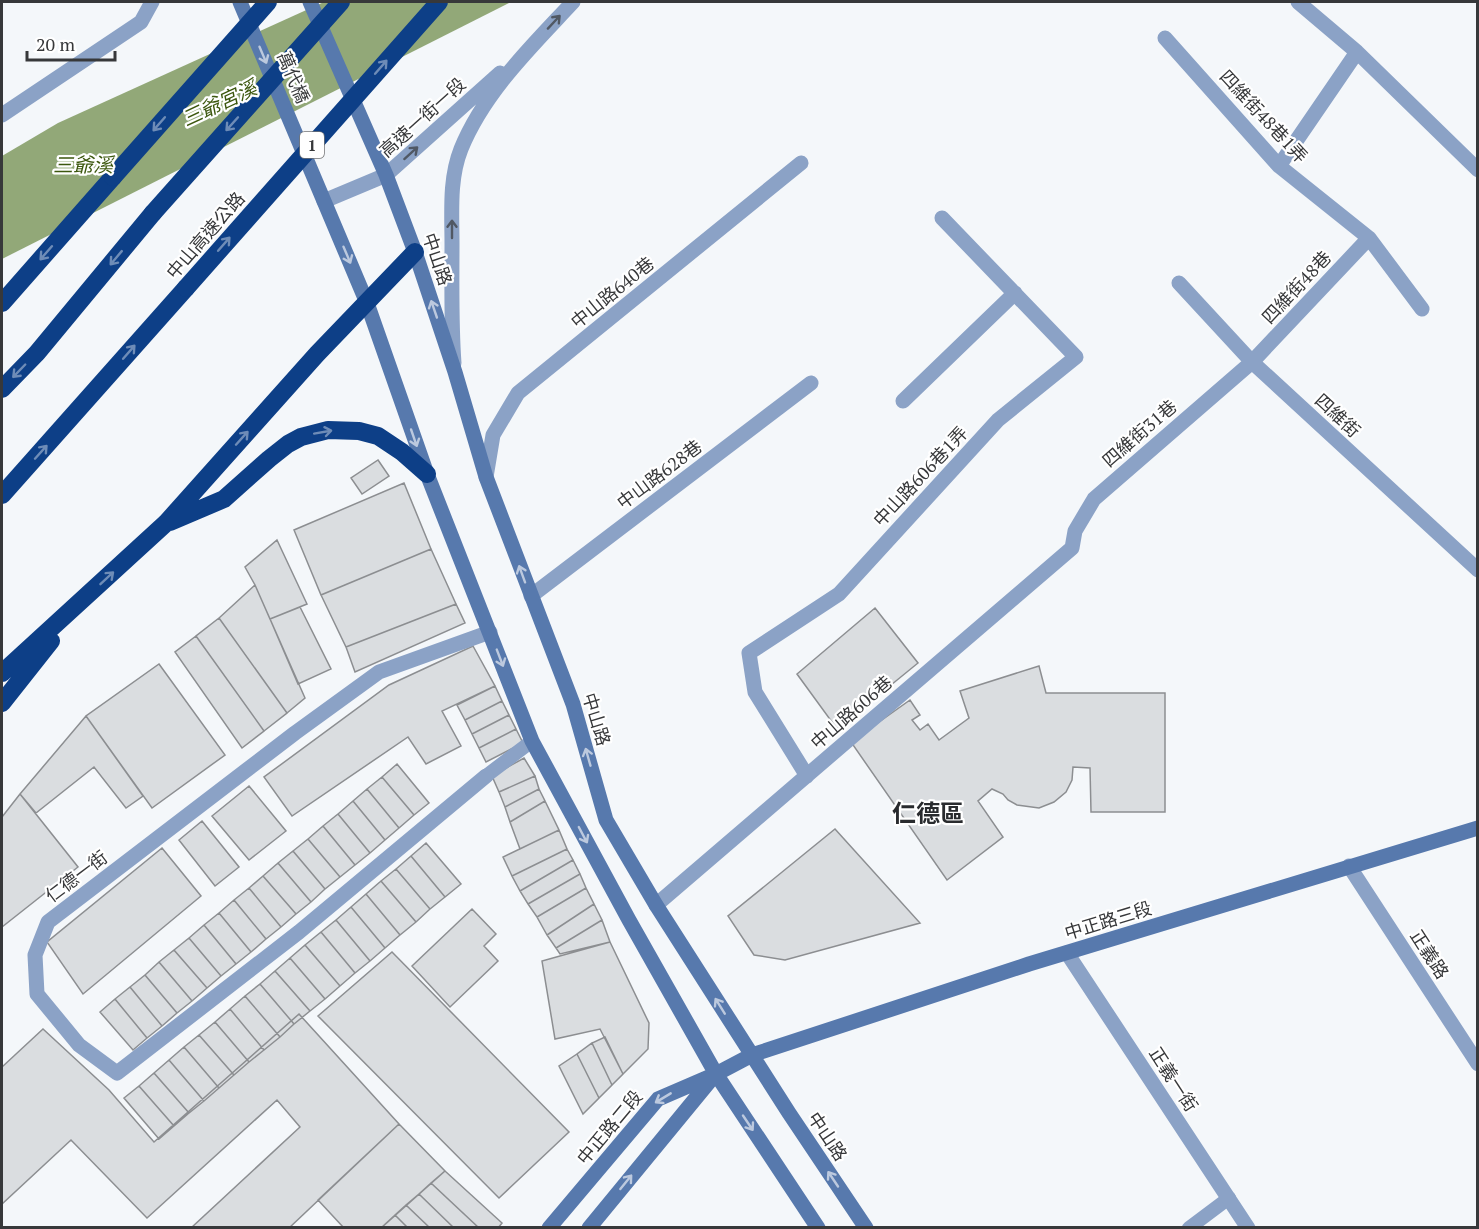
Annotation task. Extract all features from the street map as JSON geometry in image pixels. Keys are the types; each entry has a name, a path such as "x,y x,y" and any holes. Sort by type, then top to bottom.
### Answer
{"highway":[{"path":"2,303 268,2"},
{"path":"2,389 37,353 153,213 341,2"},
{"name":"中山高速公路","path":"2,495 439,2"},
{"path":"2,673 166,523 317,354 415,252"},
{"path":"166,523 224,499 288,444 301,437 328,430 359,431 378,436 402,452 427,474"},
{"path":"2,703 80,603"}],"main road":[{"name":"萬代橋","path":"240,2 324,201"},
{"path":"310,2 386,175"},
{"name":"中山路","path":"386,175 415,252 455,372 486,477 573,704 606,820 656,905 866,1227"},
{"path":"324,201 367,303 427,474 532,741 628,920 716,1074 818,1227"},
{"name":"中正路三段","path":"752,1055 1067,953 1478,828"},
{"name":"中正路二段","path":"549,1227 658,1099 716,1074 752,1055"},
{"name":"中正路二段","path":"589,1227 716,1074"}],"street":[{"path":"2,115 141,21 152,2"},
{"name":"高速一街一段","path":"455,372 452,315 452,213 456,166 461,149 484,105 534,43 573,2"},
{"path":"1298,2 1357,52 1478,170"},
{"name":"四維街48巷1弄","path":"1165,38 1279,165 1369,238 1422,309"},
{"name":"高速一街一段","path":"324,201 386,175 534,43"},
{"path":"1279,165 1357,52"},
{"name":"中山路640巷","path":"486,477 493,435 518,393 801,163"},
{"name":"中山路606巷1弄","path":"807,776 755,692 749,653 839,594 998,420 1076,357 942,218"},
{"name":"四維街48巷","path":"1252,362 1369,238"},
{"name":"四維街","path":"1179,283 1252,362 1478,570"},
{"path":"903,401 1015,293"},
{"name":"四維街31巷","path":"1072,548 1075,531 1094,499 1252,362"},
{"name":"中山路628巷","path":"531,596 811,382"},
{"name":"中山路606巷","path":"656,905 1072,548"},
{"name":"仁德一街","path":"486,776 299,932 117,1073 79,1045 37,994 34,955 48,922 295,733 379,672 490,632"},
{"name":"正義路","path":"1349,866 1478,1064"},
{"name":"正義一街","path":"1067,953 1248,1227"}],"lane":[{"name":"仁德一街","path":"486,776 532,741"},
{"path":"1189,1227 1229,1198"}],"water":[{"name":"三爺溪","path":"324,2 511,2 2,259 2,156 58,123"}],"building":[{"path":"378,460 389,476 362,494 351,478"},
{"path":"404,483 431,549 321,595 294,530"},
{"path":"277,540 307,604 270,619 245,567"},
{"path":"431,549 456,604 346,647 321,595"},
{"path":"255,585 305,698 287,713 219,618"},
{"path":"456,604 465,623 355,672 346,647"},
{"path":"300,607 331,669 298,684 270,619"},
{"path":"875,608 918,663 837,729 797,674"},
{"path":"219,618 287,713 264,731 196,636"},
{"path":"196,636 264,731 242,748 175,652"},
{"path":"473,646 495,686 442,711 461,746 426,764 408,737 292,816 264,777 389,685"},
{"path":"159,664 225,755 152,808 86,716"},
{"path":"1039,666 1046,693 1165,693 1165,812 1091,812 1090,768 1073,767 1072,780 1066,792 1054,802 1039,808 1017,805 992,789 978,801 1003,837 947,880 851,742 910,700 920,715 912,720 920,730 928,724 939,740 969,718 960,691"},
{"path":"495,686 502,701 465,720 457,705"},
{"path":"502,701 509,715 472,734 465,720"},
{"path":"509,715 516,729 479,748 472,734"},
{"path":"86,716 143,796 126,808 94,767 36,813 20,794"},
{"path":"516,729 523,743 486,762 479,748"},
{"path":"524,758 535,776 499,792 492,776"},
{"path":"397,764 429,803 414,815 382,777"},
{"path":"535,776 539,789 505,807 499,792"},
{"path":"382,777 414,815 399,828 367,789"},
{"path":"249,786 286,831 249,860 212,816"},
{"path":"367,789 399,828 385,840 353,801"},
{"path":"539,789 545,801 510,822 505,807"},
{"path":"20,794 78,867 2,927 2,817"},
{"path":"353,801 385,840 370,853 338,814"},
{"path":"545,801 559,830 520,849 510,822"},
{"path":"338,814 370,853 355,865 323,826"},
{"path":"202,821 239,867 215,886 179,840"},
{"path":"323,826 355,865 340,877 308,839"},
{"path":"835,829 920,923 785,960 754,955 728,916"},
{"path":"559,830 567,849 512,876 503,857"},
{"path":"308,839 340,877 325,889 293,851"},
{"path":"426,843 461,884 445,897 411,856"},
{"path":"162,848 201,896 83,994 47,942"},
{"path":"567,849 573,860 520,891 512,876"},
{"path":"293,851 325,889 311,902 278,863"},
{"path":"411,856 445,897 430,909 396,869"},
{"path":"573,860 580,874 528,904 520,891"},
{"path":"278,863 311,902 296,914 263,876"},
{"path":"396,869 430,909 416,922 381,881"},
{"path":"580,874 586,888 537,917 528,904"},
{"path":"263,876 296,914 281,927 249,888"},
{"path":"381,881 416,922 400,935 366,894"},
{"path":"249,888 281,927 266,939 234,900"},
{"path":"586,888 594,904 547,935 537,917"},
{"path":"366,894 400,935 385,948 351,907"},
{"path":"234,900 266,939 251,952 219,913"},
{"path":"594,904 602,920 556,948 547,935"},
{"path":"351,907 385,948 370,961 336,920"},
{"path":"472,909 496,934 484,946 498,961 450,1007 412,966"},
{"path":"219,913 251,952 236,964 204,925"},
{"path":"336,920 370,961 355,973 321,932"},
{"path":"602,920 610,942 560,954 556,948"},
{"path":"204,925 236,964 221,976 189,938"},
{"path":"321,932 355,973 340,986 305,945"},
{"path":"189,938 221,976 207,988 174,950"},
{"path":"610,942 649,1023 648,1049 623,1074 600,1029 555,1039 542,961"},
{"path":"305,945 340,986 325,999 290,958"},
{"path":"174,950 207,988 192,1001 159,962"},
{"path":"392,952 569,1132 499,1198 318,1016"},
{"path":"290,958 325,999 310,1011 275,971"},
{"path":"159,962 192,1001 177,1013 145,975"},
{"path":"275,971 310,1011 294,1024 260,984"},
{"path":"145,975 177,1013 162,1026 130,987"},
{"path":"260,984 294,1024 280,1037 245,996"},
{"path":"130,987 162,1026 147,1038 115,999"},
{"path":"245,996 280,1037 264,1050 230,1009"},
{"path":"115,999 147,1038 133,1050 100,1012"},
{"path":"230,1009 264,1050 249,1062 215,1022"},
{"path":"299,1014 399,1124 289,1228 191,1228 300,1127 277,1100 147,1218 71,1140 2,1204 2,1067 43,1029 109,1090 154,1142"},
{"path":"215,1022 249,1062 234,1075 199,1035"},
{"path":"199,1035 234,1075 219,1088 184,1047"},
{"path":"605,1037 623,1074 612,1085 592,1043"},
{"path":"592,1043 612,1085 599,1098 577,1054"},
{"path":"184,1047 219,1088 204,1101 169,1060"},
{"path":"577,1054 599,1098 583,1114 559,1066"},
{"path":"169,1060 204,1101 189,1113 154,1073"},
{"path":"154,1073 189,1113 174,1126 139,1086"},
{"path":"139,1086 174,1126 159,1139 124,1098"},
{"path":"399,1124 445,1171 381,1228 344,1228 318,1200"},
{"path":"445,1171 502,1223 498,1228 479,1228 431,1183"},
{"path":"431,1183 479,1228 454,1228 419,1194"},
{"path":"419,1194 454,1228 430,1228 406,1205"},
{"path":"406,1205 430,1228 408,1228 395,1215"},
{"path":"395,1215 408,1228 381,1228"}],"district":[{"name":"仁德區","path":"928,813"}],"water label":[{"name":"三爺宮溪","path":"219,103"}]}
